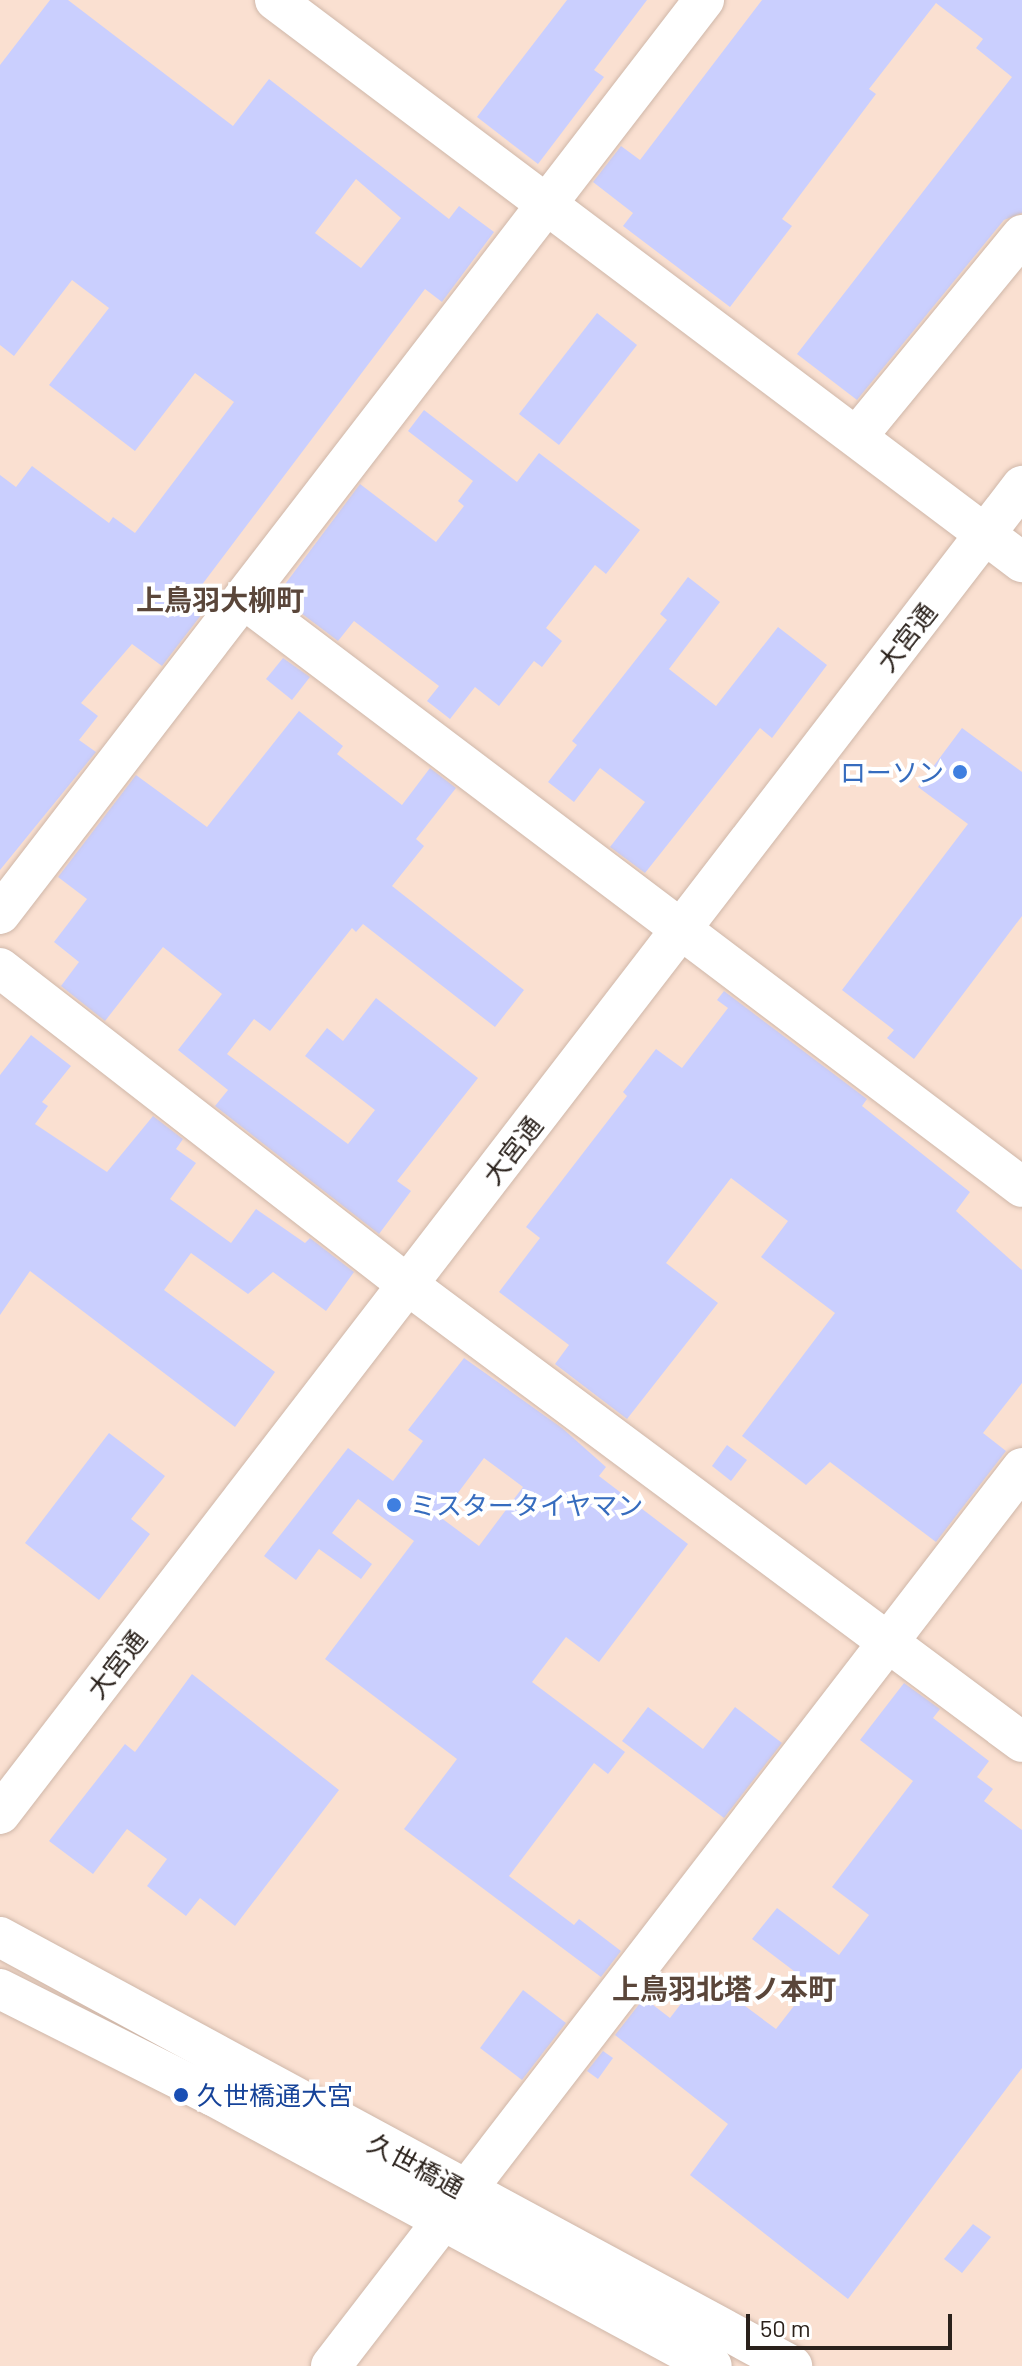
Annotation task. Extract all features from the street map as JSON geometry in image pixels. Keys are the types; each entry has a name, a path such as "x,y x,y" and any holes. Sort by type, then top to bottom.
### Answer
{"street":[{"path":"275,0 858,435 1022,562"},
{"path":"0,914 704,0"},
{"path":"858,435 1022,235"},
{"name":"大宮通","path":"0,1814 1022,486"},
{"path":"244,599 683,927 1022,1187"},
{"path":"0,968 408,1285 1022,1742"},
{"path":"331,2366 891,1644 1022,1468"},
{"name":"久世橋通","path":"0,1937 221,2081 666,2320 792,2366"},
{"name":"久世橋通","path":"0,1989 221,2081"},
{"name":"久世橋通","path":"666,2320 712,2366"}],"shaded area":[{"path":"0,0 1022,0 1022,2366 0,2366"}],"building":[{"path":"50,0 68,0 233,126 269,79 449,219 459,206 494,232 442,302 425,289 201,586 215,597 162,666 132,644 81,703 98,716 79,740 96,752 0,870 0,475 16,487 32,466 109,523 113,517 135,533 234,402 195,373 135,451 49,385 109,308 72,280 14,356 0,345 0,65","holes":["356,179 401,218 361,268 315,233"]},
{"path":"567,0 647,0 594,70 604,77 538,164 477,117"},
{"path":"762,0 1022,0 1022,213 1004,220 857,400 797,354 1012,77 976,48 983,39 936,3 869,89 876,94 782,219 792,226 730,307 623,226 633,213 593,182 621,146 640,160"},
{"path":"597,313 637,345 559,445 519,414"},
{"path":"424,410 517,482 539,453 640,530 606,574 595,565 546,628 562,641 542,667 534,661 499,706 475,687 450,719 427,701 439,686 354,621 338,641 277,595 360,484 436,542 464,506 458,501 473,481 408,431"},
{"path":"688,577 720,602 669,669 716,706 778,627 827,665 772,738 760,728 645,873 610,847 645,802 600,768 574,802 548,782 577,745 572,741 667,620 660,614"},
{"path":"283,658 310,677 292,700 266,679"},
{"path":"299,711 343,746 337,754 402,805 430,768 456,788 416,839 424,846 392,886 524,990 495,1027 363,924 356,932 352,928 270,1031 254,1019 227,1054 348,1144 375,1110 305,1056 327,1028 343,1041 376,998 478,1078 397,1181 411,1191 379,1234 215,1106 228,1090 178,1050 222,994 163,947 105,1021 61,986 79,962 54,942 87,899 58,877 136,775 207,827"},
{"path":"962,728 1022,772 1022,916 914,1059 887,1038 894,1030 842,990 968,824 918,787"},
{"path":"724,991 867,1099 862,1106 970,1192 956,1211 1022,1270 1022,1383 983,1433 1006,1451 936,1542 830,1462 806,1485 742,1436 835,1313 761,1257 788,1221 731,1178 666,1263 718,1303 627,1419 555,1364 569,1345 499,1292 540,1238 526,1227 627,1096 623,1092 656,1049 682,1068 728,1008 717,1000"},
{"path":"31,1035 71,1066 42,1102 48,1106 35,1124 107,1172 153,1116 183,1139 176,1149 196,1163 170,1199 231,1243 256,1209 305,1243 310,1238 354,1272 326,1311 273,1272 248,1294 191,1253 164,1290 275,1372 235,1427 30,1271 0,1315 0,1075"},
{"path":"464,1358 562,1428 606,1467 599,1476 688,1544 599,1662 566,1637 532,1682 625,1752 608,1774 594,1763 509,1876 574,1925 579,1919 621,1951 601,1977 404,1829 457,1759 325,1659 414,1541 358,1499 332,1533 372,1564 361,1579 319,1549 296,1580 264,1556 348,1448 393,1481 423,1441 408,1430","holes":["484,1458 523,1487 479,1546 440,1517"]},
{"path":"109,1433 165,1476 131,1519 150,1534 99,1600 25,1543"},
{"path":"727,1445 747,1460 731,1481 712,1466"},
{"path":"192,1674 339,1790 235,1926 200,1898 186,1916 147,1886 167,1859 127,1829 93,1874 49,1841 125,1744 135,1752"},
{"path":"904,1683 940,1709 933,1718 989,1761 977,1777 993,1789 984,1801 1022,1830 1022,2068 848,2299 690,2175 728,2124 615,2035 644,1998 670,2018 703,1975 776,2029 811,1984 752,1939 777,1908 839,1955 869,1915 832,1887 913,1781 860,1740"},
{"path":"648,1707 703,1749 735,1707 782,1743 724,1818 622,1741"},
{"path":"523,1990 566,2023 522,2080 480,2048"},
{"path":"603,2051 613,2058 598,2079 587,2071"},
{"path":"973,2224 991,2237 962,2273 944,2259"}],"place":[{"name":"ローソン","path":"960,772"},
{"name":"ミスタータイヤマン","path":"394,1505"},
{"name":"久世橋通大宮","path":"181,2095"}],"district":[{"name":"上鳥羽大柳町","path":"220,599"},
{"name":"上鳥羽北塔ノ本町","path":"724,1988"}]}
